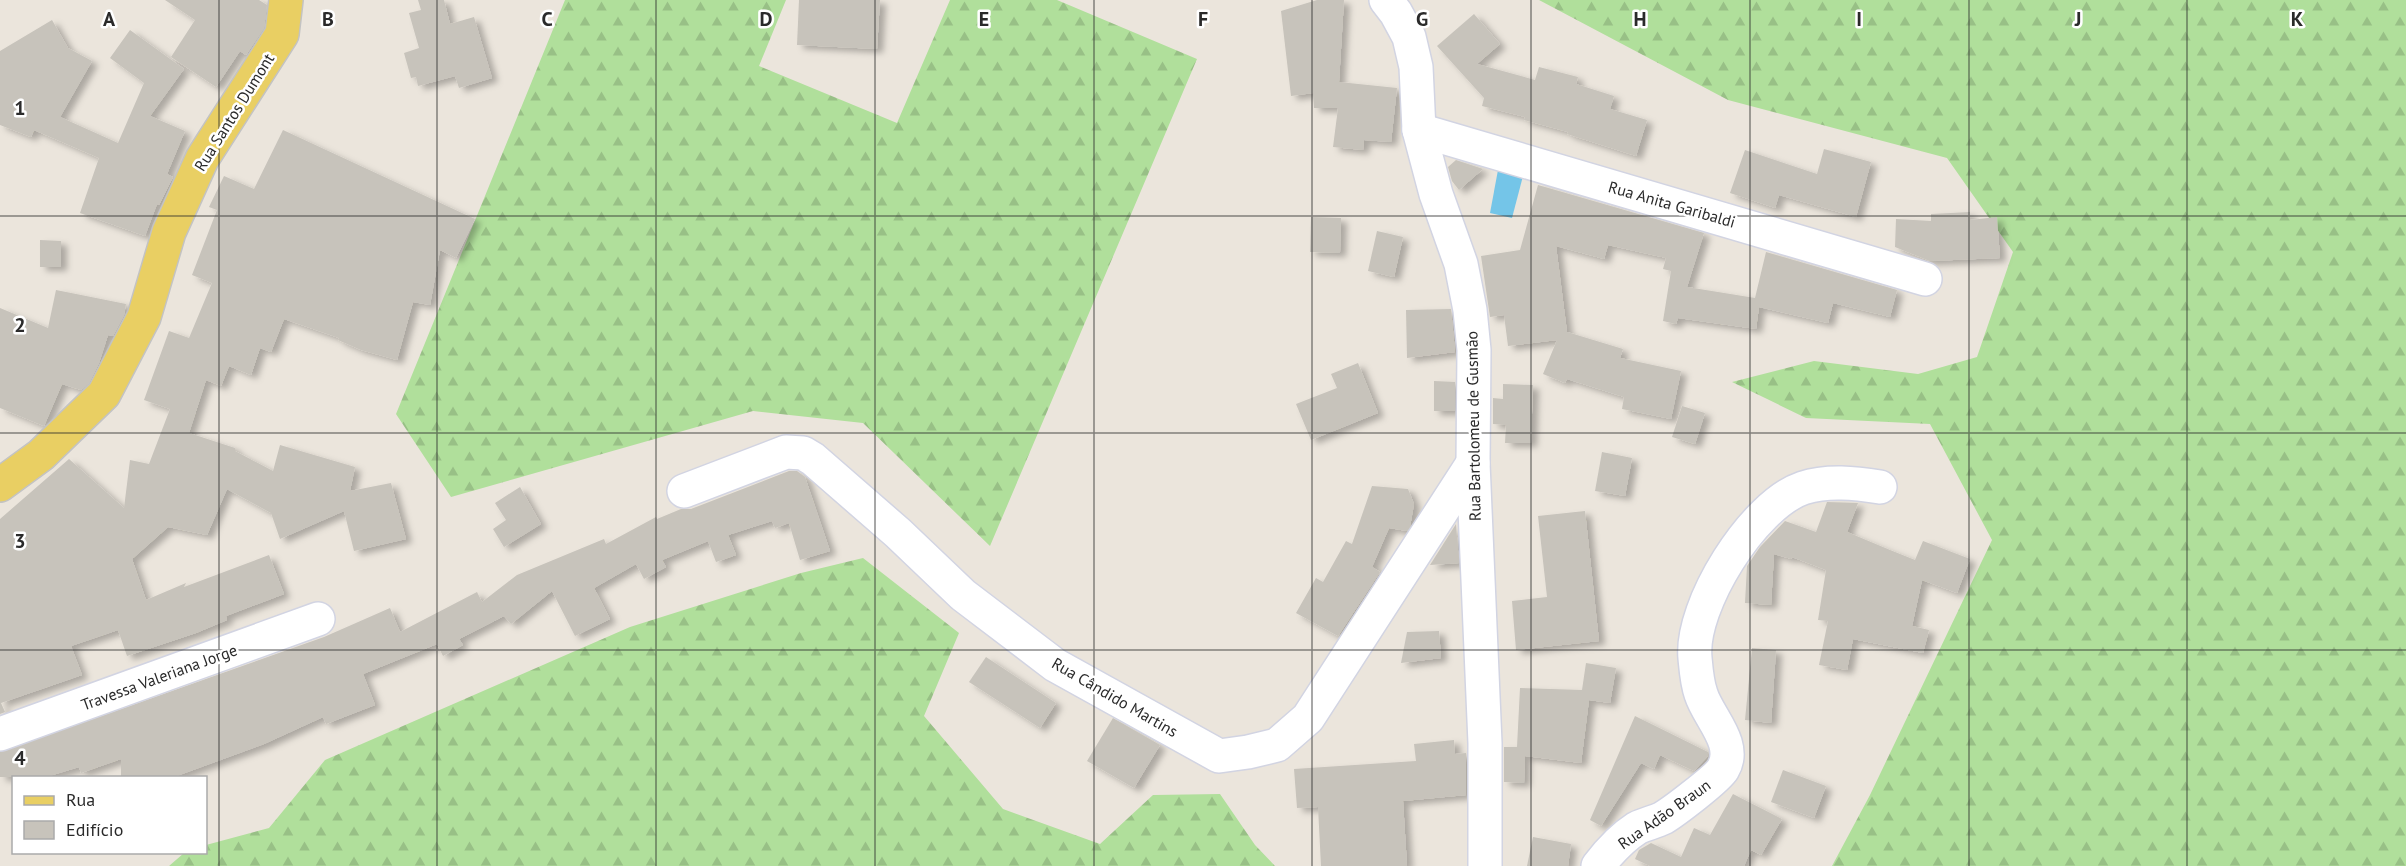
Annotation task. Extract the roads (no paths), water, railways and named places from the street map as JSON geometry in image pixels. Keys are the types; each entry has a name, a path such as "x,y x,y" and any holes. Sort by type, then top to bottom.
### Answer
{"main road":[{"name":"Rua Santos Dumont","path":"0,485 41,455 104,394 144,317 169,232 202,159 282,34 286,0"}],"street":[{"name":"Rua Bartolomeu de Gusmão","path":"1386,0 1409,37 1416,67 1419,130 1436,194 1461,264 1470,310 1473,350 1473,463 1485,743 1485,866"},
{"name":"Rua Anita Garibaldi","path":"1419,130 1925,279"},
{"name":"Rua Cândido Martins","path":"684,491 786,452 803,453 898,533 963,595 1055,665 1220,756 1277,745 1308,718 1473,463"},
{"name":"Rua Adão Braun","path":"1598,866 1636,829 1665,817 1723,769 1728,756 1722,734 1701,694 1695,655 1698,628 1716,582 1744,535 1776,502 1803,488 1833,483 1880,487"},
{"name":"Travessa Valeriana Jorge","path":"0,734 318,619"}],"water":[{"path":"1498,170 1523,176 1512,218 1490,213"}]}
